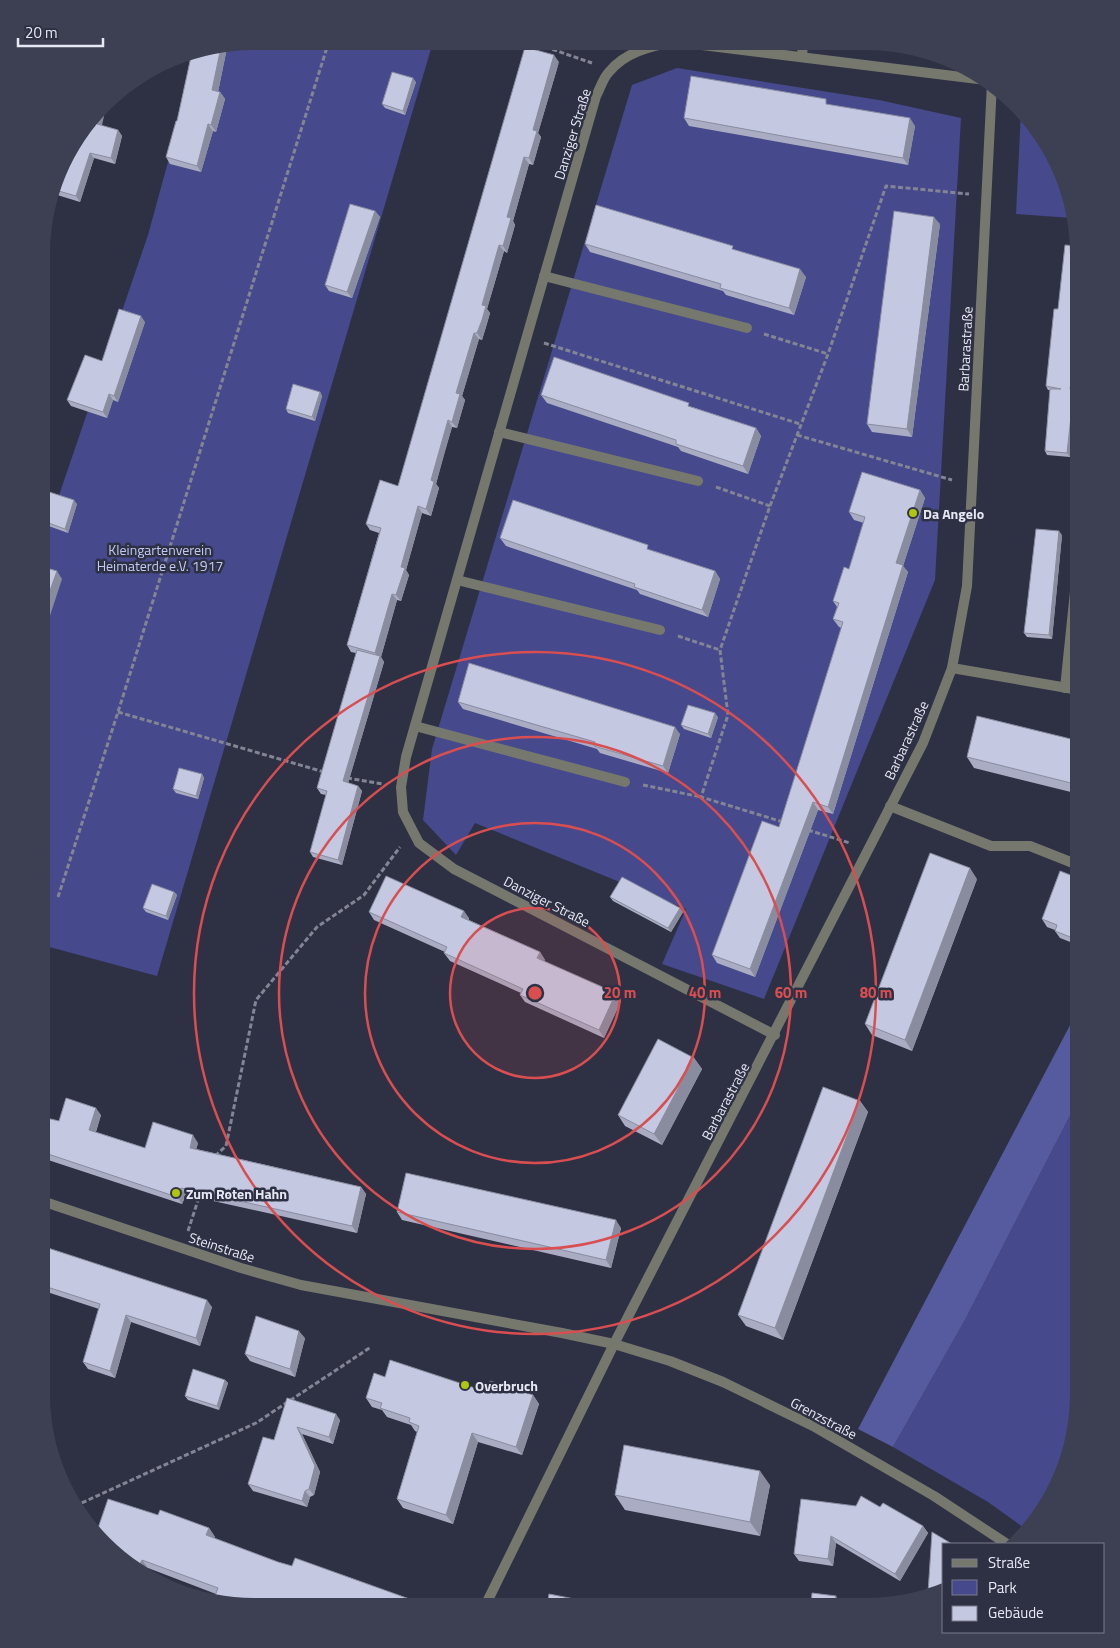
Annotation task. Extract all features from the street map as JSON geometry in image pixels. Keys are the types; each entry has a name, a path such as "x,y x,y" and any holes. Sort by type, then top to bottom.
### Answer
{"street":[{"name":"Danziger Straße","path":"640,50 609,71 596,96 415,726 401,787 403,812 418,843 454,869 775,1035"},
{"path":"748,50 969,78"},
{"path":"802,50 802,57"},
{"name":"Barbarastraße","path":"614,1344 775,1035 923,743 952,668 968,586 992,93"},
{"path":"544,276 747,328"},
{"path":"499,432 698,481"},
{"path":"457,580 660,630"},
{"path":"1065,688 1070,640"},
{"path":"952,668 1070,689"},
{"path":"415,726 625,782"},
{"path":"890,806 991,846 1030,846 1070,862"},
{"name":"Steinstraße","path":"50,1204 183,1248 301,1284 399,1304"},
{"name":"Grenzstraße","path":"399,1304 614,1344 670,1361 723,1382 814,1426 934,1496 1005,1543"},
{"path":"489,1598 614,1344"}],"path":[{"path":"58,897 326,50"},
{"path":"555,50 585,60 609,71"},
{"path":"701,797 728,715 720,650 770,506 828,354 886,186 987,196"},
{"path":"747,328 828,354"},
{"path":"526,338 800,424"},
{"path":"797,435 972,486"},
{"path":"698,481 770,506"},
{"path":"660,630 720,650"},
{"path":"118,712 328,773"},
{"path":"338,776 401,787"},
{"path":"625,782 701,797 785,823"},
{"path":"803,829 868,849"},
{"path":"210,1160 226,1146 256,1000 316,927 364,895 412,830"},
{"path":"183,1248 202,1187"},
{"path":"81,1503 256,1423 371,1347"}],"green space":[{"name":"Kleingartenverein Heimaterde e.V. 1917","path":"241,50 431,50 157,976 50,947 50,522 148,235 188,89 194,59 214,54"},
{"path":"677,68 879,100 961,118 935,580 764,999 662,964 686,909 475,823 456,855 423,820 432,749 632,85"},
{"path":"1021,121 1036,141 1049,164 1059,188 1067,218 1016,214"},
{"path":"1070,1116 1070,1407 1066,1434 1059,1460 1043,1496 1021,1526 988,1502 893,1447 965,1320"}],"shaded area":[{"path":"1070,1025 1070,1116 965,1320 893,1447 858,1429"}],"building":[{"path":"524,50 536,50 554,55 533,130 537,131 529,158 524,157 507,217 511,218 503,246 499,245 482,305 486,306 477,333 474,333 456,393 460,394 452,422 448,420 431,480 434,482 426,509 418,506 401,567 405,568 396,595 392,594 375,653 347,645 381,528 366,524 380,480 398,486"},
{"path":"220,53 212,90 220,92 211,125 208,124 197,166 166,157 177,121 190,60"},
{"path":"392,72 413,78 403,111 382,104"},
{"path":"691,76 826,99 826,104 910,118 903,158 684,118"},
{"path":"97,124 118,130 111,158 90,153 76,196 60,191 71,164 84,141"},
{"path":"350,204 375,211 347,292 325,285"},
{"path":"596,205 733,246 732,249 800,269 789,308 720,288 721,284 585,244"},
{"path":"894,211 934,217 907,429 867,424"},
{"path":"1065,245 1070,245 1070,426 1067,453 1045,451 1050,389 1061,389 1046,386 1054,309 1058,309"},
{"path":"119,309 141,316 114,396 109,394 103,412 67,400 85,355 102,361"},
{"path":"554,357 689,403 688,406 756,428 743,466 676,444 676,440 541,395"},
{"path":"293,384 320,392 312,417 286,409"},
{"path":"862,472 920,490 896,563 903,565 828,807 813,802 750,969 712,955 762,821 779,827 843,622 833,619 839,603 833,601 844,567 849,569 865,517 849,512"},
{"path":"50,492 74,500 65,529 50,524"},
{"path":"513,500 648,545 647,549 715,571 702,610 634,587 635,584 500,538"},
{"path":"1036,529 1059,531 1049,635 1024,633"},
{"path":"50,569 57,571 50,591"},
{"path":"357,650 380,656 343,781 358,786 338,860 310,852 327,791 317,788"},
{"path":"469,663 675,727 663,766 594,746 595,742 458,702"},
{"path":"688,705 715,713 708,734 681,725"},
{"path":"977,716 1070,739 1070,783 967,757"},
{"path":"179,768 202,774 196,796 173,789"},
{"path":"930,853 970,868 905,1040 865,1024"},
{"path":"1060,871 1070,875 1070,937 1055,931 1057,925 1042,919"},
{"path":"386,876 464,911 461,917 540,952 537,958 616,993 599,1030 520,995 523,989 444,953 447,947 369,912"},
{"path":"622,877 680,908 668,928 610,897"},
{"path":"152,884 174,892 166,916 143,908"},
{"path":"658,1039 694,1058 654,1134 618,1115"},
{"path":"823,1087 860,1101 775,1328 738,1315"},
{"path":"66,1098 96,1108 89,1130 145,1148 153,1122 193,1135 190,1148 361,1187 352,1226 181,1188 177,1197 50,1155 50,1119 59,1121"},
{"path":"406,1173 616,1220 606,1260 397,1212"},
{"path":"50,1249 207,1300 196,1338 126,1315 110,1371 83,1362 100,1304 50,1288"},
{"path":"256,1316 299,1331 290,1369 245,1354"},
{"path":"390,1360 487,1392 490,1381 533,1395 516,1447 472,1433 446,1515 397,1499 419,1426 409,1422 410,1418 380,1408 382,1403 366,1398 374,1373 385,1377"},
{"path":"193,1369 225,1380 217,1406 185,1396"},
{"path":"287,1398 336,1414 329,1437 297,1427 315,1466 309,1489 305,1491 302,1501 248,1484 263,1437 274,1440"},
{"path":"624,1445 760,1471 750,1522 615,1495"},
{"path":"861,1496 880,1507 883,1503 923,1526 895,1574 831,1536 828,1559 794,1554 801,1499 856,1506"},
{"path":"108,1499 158,1515 160,1510 209,1528 206,1535 278,1562 292,1566 295,1558 407,1598 241,1598 216,1594 218,1588 142,1560 140,1563 119,1547 99,1526"},
{"path":"932,1532 950,1543 942,1543 942,1583 928,1588"},
{"path":"812,1593 836,1596 836,1598 812,1598"},
{"path":"549,1594 569,1598 548,1598"}],"place":[{"name":"Da Angelo","path":"913,513"},
{"name":"Zum Roten Hahn","path":"176,1193"},
{"name":"Overbruch","path":"465,1385"}]}
